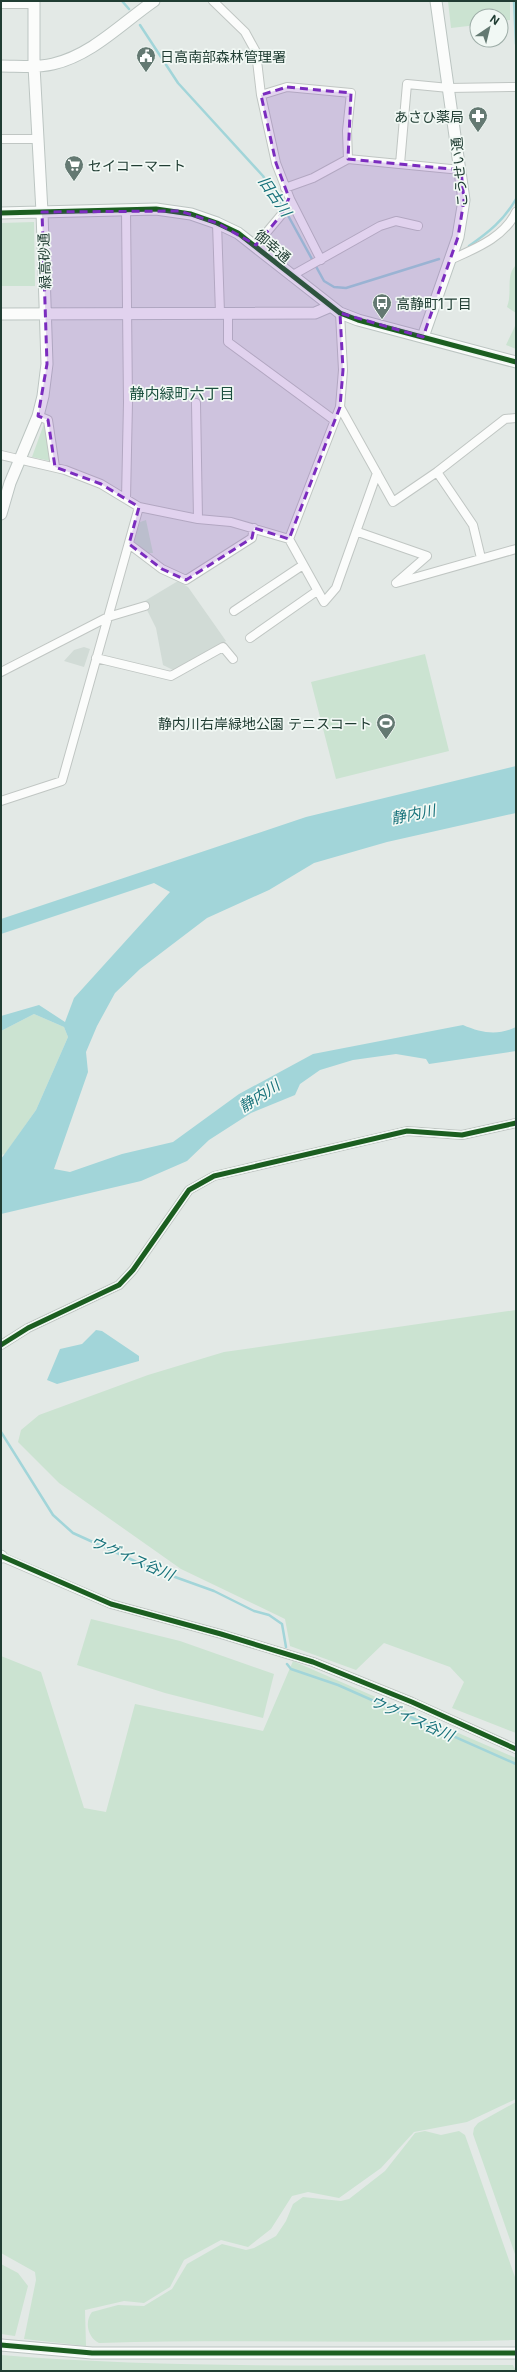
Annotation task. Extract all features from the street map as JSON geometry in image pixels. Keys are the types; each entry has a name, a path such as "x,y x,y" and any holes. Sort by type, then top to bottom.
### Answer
{"street":[{"path":"1,66 52,65 79,55 154,1"},
{"path":"213,1 245,32 256,52 262,95 276,163 289,200 317,261"},
{"name":"こうせい通","path":"423,337 458,237 463,214 461,170 436,1"},
{"path":"1,4 34,3"},
{"name":"緑高砂通","path":"1,514 20,459 38,416 43,396 46,364 42,212 34,66 34,3"},
{"path":"400,164 407,84 449,88 516,87"},
{"path":"262,95 287,87 351,93 348,131 348,159"},
{"path":"1,139 38,139"},
{"path":"285,188 313,178 348,159 461,170"},
{"path":"256,245 284,210 289,200"},
{"path":"126,210 128,314 126,499"},
{"name":"御幸通","path":"1,213 126,210 180,211 217,223 256,245 329,307 340,313 358,320 516,362"},
{"path":"450,260 487,243 503,229 516,212"},
{"path":"291,276 380,226 396,221 418,226"},
{"path":"217,223 224,313 228,342 334,420"},
{"path":"1,314 315,313 329,307"},
{"path":"289,539 340,407 343,370 340,313"},
{"path":"196,403 198,519"},
{"path":"340,407 393,502 437,472 506,419 516,418"},
{"path":"38,416 48,420 55,467"},
{"path":"1,455 55,467 101,484 139,507 198,519 231,522 289,539 324,602 336,588 358,532 377,473"},
{"path":"437,472 473,525 480,558"},
{"path":"1,801 62,781 139,507"},
{"path":"129,544 162,569 186,580 252,538 254,528"},
{"path":"358,532 427,556 396,583 516,549"},
{"path":"234,611 303,565"},
{"path":"250,638 317,591"},
{"path":"1,672 108,617 144,606"},
{"path":"96,658 171,676 223,647 233,659"},
{"path":"1,1345 28,1328 119,1285 133,1270 189,1190 214,1176 407,1131 462,1135 516,1123"},
{"path":"2,1557 111,1604 221,1634 313,1662 412,1702 516,1749"},
{"path":"1,2345 92,2353 516,2353"}],"highlighted area":[{"path":"287,87 351,93 348,159 461,170 464,200 458,237 423,337 340,313 343,370 340,407 289,539 254,528 252,538 186,580 162,569 129,544 139,507 101,484 55,467 48,420 38,416 47,364 42,212 180,211 217,223 256,245 282,214 289,198 276,163 261,95"}],"shaded area":[{"path":"178,581 188,587 226,641 175,671 163,665 156,628 143,602"},
{"path":"84,647 90,649 84,667 64,661 74,650"}],"green space":[{"path":"448,1 510,1 510,20 509,8 469,8 469,26 451,28"},
{"path":"34,222 35,286 1,286 1,223"},
{"path":"516,265 516,313 507,307 509,301 511,274"},
{"path":"516,324 516,349 506,345"},
{"path":"45,421 50,461 32,457"},
{"path":"146,520 153,553 148,553 134,542 140,522"},
{"path":"425,654 449,751 336,779 311,682"},
{"path":"34,1014 64,1027 68,1037 36,1110 5,1154 1,1155 1,1031"},
{"path":"516,1310 516,1733 452,1708 464,1682 450,1667 384,1643 356,1670 290,1646 285,1619 181,1569 59,1483 18,1442 21,1430 39,1415 148,1375 224,1352"},
{"path":"91,1619 180,1641 274,1674 263,1718 165,1693 77,1665"},
{"path":"1,1656 41,1672 84,1808 106,1812 135,1704 263,1731 293,1661 516,1758 516,2099 467,2122 414,2132 381,2168 339,2198 308,2192 292,2196 271,2229 248,2247 221,2240 184,2260 170,2287 144,2303 124,2301 85,2310 86,2346 24,2339 36,2280 35,2272 1,2253"},
{"path":"516,2102 516,2257 473,2134 474,2128 478,2123"},
{"path":"425,2131 441,2135 459,2131 465,2135 516,2280 516,2340 412,2342 203,2341 99,2343 95,2341 90,2334 88,2329 88,2320 92,2312 118,2305 144,2306 172,2289 187,2264 222,2244 246,2250 254,2248 276,2236 286,2221 293,2204 303,2197 341,2201 349,2199 385,2171 415,2133"},
{"path":"1,2264 18,2273 28,2286 15,2336 1,2334"},
{"path":"1,2355 193,2364 321,2366 513,2365 516,2371 1,2371"}],"water":[{"name":"静内川","path":"516,766 516,813 387,842 314,863 269,890 207,918 140,969 115,993 97,1026 86,1052 88,1072 54,1169 70,1172 122,1154 173,1142 239,1094 313,1054 463,1025 483,1032 502,1032 516,1027 516,1051 429,1064 426,1059 396,1054 353,1060 320,1070 300,1084 295,1095 251,1113 209,1140 187,1161 141,1181 1,1214 1,1159 36,1110 68,1037 64,1027 34,1014 1,1031 1,1016 39,1005 65,1022 74,998 170,892 154,883 1,934 1,919 306,817"},
{"path":"96,1330 102,1331 139,1356 139,1361 57,1384 47,1380 60,1349 82,1344"}],"waterway":[{"name":"旧古川","path":"122,1 129,9"},
{"name":"旧古川","path":"514,1 516,44"},
{"name":"旧古川","path":"140,25 178,83 263,176 283,206"},
{"name":"旧古川","path":"469,246 496,225 516,199"},
{"name":"旧古川","path":"285,210 324,281 334,287 346,288 439,259"},
{"name":"ウグイス谷川","path":"1,1432 53,1515 73,1533 150,1568 214,1591 254,1611 269,1615 282,1624 286,1647"},
{"name":"ウグイス谷川","path":"287,1664 291,1669 338,1685 516,1764"}],"cycle path":[{"path":"1,213 156,209 191,214 217,223 238,233 340,313 358,320 516,362"},
{"path":"1,1345 28,1328 119,1285 133,1270 189,1190 214,1176 407,1131 462,1135 516,1123"},
{"path":"1,1556 111,1604 221,1634 313,1662 412,1702 516,1749"},
{"path":"1,2345 92,2353 516,2353"}],"place":[{"name":"日高南部森林管理署","path":"146,73"},
{"name":"あさひ薬局","path":"478,133"},
{"name":"セイコーマート","path":"74,182"},
{"name":"高静町1丁目","path":"382,320"},
{"name":"静内川右岸緑地公園 テニスコート","path":"386,740"}],"district":[{"name":"静内緑町六丁目","path":"182,393"}]}
